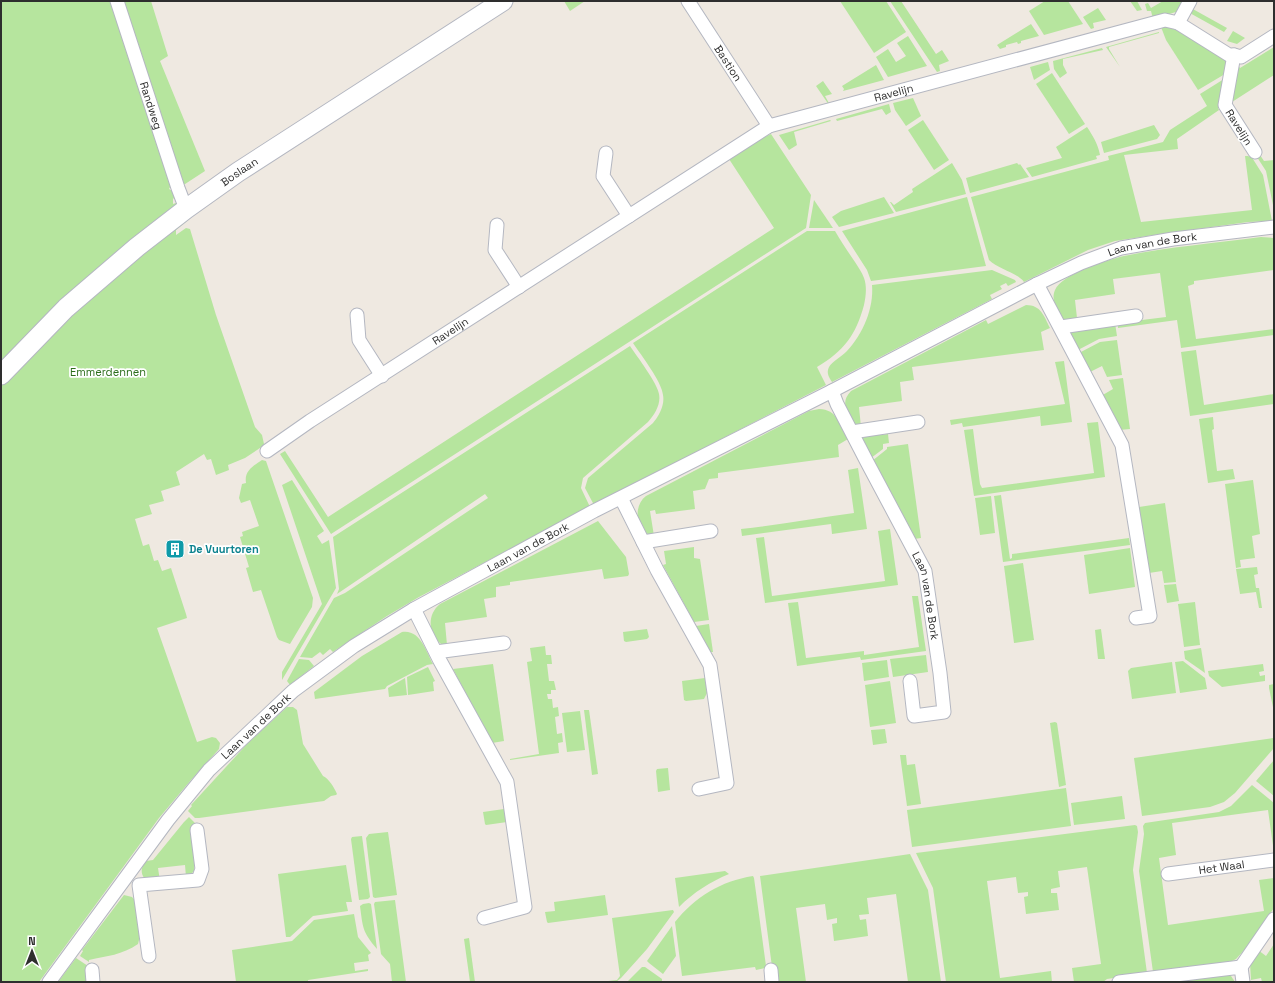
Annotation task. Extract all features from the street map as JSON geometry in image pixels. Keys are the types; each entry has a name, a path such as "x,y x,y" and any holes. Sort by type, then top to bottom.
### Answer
{"main road":[{"name":"Boslaan","path":"1,375 66,308 137,247 186,209 238,172 503,1"}],"street":[{"name":"Randweg","path":"117,1 186,209"},
{"name":"Bastion","path":"688,1 769,126"},
{"path":"1178,23 1190,1"},
{"name":"Ravelijn","path":"267,451 310,421 769,126 1165,20 1178,23 1229,54 1234,55 1225,105 1254,152"},
{"path":"1234,55 1241,57 1274,36"},
{"path":"606,153 604,176 629,216"},
{"path":"497,225 495,250 519,287"},
{"name":"Laan van de Bork","path":"49,982 168,820 210,770 288,696 354,646 414,609 622,498 1081,262 1121,248 1172,239 1274,227"},
{"path":"1037,284 1122,445 1150,616 1136,618"},
{"path":"357,315 359,340 382,376"},
{"path":"1061,327 1136,316"},
{"name":"Laan van de Bork","path":"832,391 837,404 925,571 940,673 944,712 914,716 910,681"},
{"path":"852,432 918,422"},
{"path":"622,498 643,542 710,665 727,783 700,789"},
{"path":"643,542 711,531"},
{"path":"414,609 507,782 524,907 484,918"},
{"path":"436,652 504,643"},
{"path":"127,875 140,885 198,880 202,869 197,830"},
{"name":"Het Waal","path":"1168,874 1274,860"},
{"path":"140,885 149,956"},
{"path":"1243,982 1240,967 1274,919"},
{"path":"1119,982 1240,967"}],"green space":[{"name":"Emmerdennen","path":"1,1 114,1 174,186 169,188 172,190 175,197 173,199 173,204 176,203 176,207 187,221 176,230 176,235 186,228 190,229 216,315 255,427 262,435 264,444 245,458 228,465 229,470 216,475 211,459 207,460 204,454 176,472 180,485 161,491 164,501 149,505 152,514 135,519 143,546 149,544 154,561 158,560 162,571 171,568 186,614 187,618 157,628 197,742 212,737 216,738 220,743 219,749 159,818 39,982 1,982"},
{"path":"120,1 151,1 168,56 160,61 205,171 182,186"},
{"path":"564,1 585,1 570,11"},
{"path":"840,1 886,1 906,32 874,53"},
{"path":"890,1 901,1 936,54 942,50 949,61 939,65 940,71 937,72"},
{"path":"1045,1 1068,1 1083,24 1044,35 1029,11"},
{"path":"1130,1 1137,1 1142,10 1137,11"},
{"path":"1163,1 1185,1 1179,11 1153,19 1151,11 1147,11 1145,4 1148,3 1151,8"},
{"path":"1098,8 1106,20 1093,23 1094,28 1091,29 1083,17"},
{"path":"1191,8 1227,28 1224,32 1188,12"},
{"path":"1031,24 1039,36 1021,41 1021,43 1018,44 1017,42 1006,45 1006,47 1000,49 997,45"},
{"path":"1161,27 1168,27 1176,30 1228,60 1225,74 1198,90 1166,40"},
{"path":"1233,31 1245,38 1237,44 1227,41"},
{"path":"1159,32 1109,47 1120,67 1106,47"},
{"path":"908,36 927,66 888,77 876,57 888,49 896,62 906,56 897,43"},
{"path":"1274,47 1274,75 1232,102 1238,65 1240,68"},
{"path":"1102,48 1103,50 1063,59 1063,65 1067,73 1060,78 1054,69 1053,61"},
{"path":"1048,62 1050,70 1034,80 1030,67"},
{"path":"876,65 884,80 843,91 844,89 842,86"},
{"path":"1052,73 1085,124 1069,134 1036,84"},
{"path":"1224,79 1218,108 1219,110 1177,139 1178,149 1124,155 1141,222 1252,210 1245,156 1251,156 1263,175 1272,221 1248,222 1115,241 1088,250 1024,282 1017,276 997,266 989,260 971,197 1109,160 1108,156 1163,142 1170,130 1207,106 1200,94"},
{"path":"823,81 832,94 825,96 830,105 816,86"},
{"path":"913,98 921,116 906,126 895,110 893,103"},
{"path":"889,104 891,112 886,115 882,109 837,121 836,119"},
{"path":"830,120 831,121 794,132 797,145 789,150 779,135"},
{"path":"923,120 949,160 934,170 908,130"},
{"path":"1154,125 1160,135 1157,139 1104,153 1101,142"},
{"path":"1087,127 1098,147 1100,155 1096,156 1097,159 1032,177 1026,168 1062,158 1056,147"},
{"path":"771,134 811,195 806,228 331,534 280,454 285,451 328,517 774,228 729,159 754,142"},
{"path":"1258,152 1264,161 1274,160 1274,210 1266,171 1255,154"},
{"path":"952,163 962,180 966,194 896,212 890,202 894,205 913,192 912,189"},
{"path":"1017,163 1019,165 1020,164 1029,177 970,193 966,178"},
{"path":"884,197 894,213 839,227 832,217 841,211"},
{"path":"967,197 986,266 871,281 867,270 842,231"},
{"path":"814,200 833,228 809,228"},
{"path":"807,231 835,231 861,272 866,284 864,305 853,334 835,355 817,367 826,385 594,505 585,488 588,478 653,423 662,406 663,395 659,383 633,343"},
{"path":"1261,237 1274,238 1274,270 1194,281 1194,284 1188,286 1196,339 1274,329 1274,335 1181,348 1177,320 1118,328 1118,323 1166,317 1160,273 1113,279 1115,294 1075,300 1077,318 1075,321 1063,322 1054,303 1055,290 1059,284 1075,273 1097,264 1124,256 1141,253"},
{"path":"992,270 1015,280 1016,282 1008,286 1006,283 1000,286 1002,289 990,295 992,299 832,382 829,377 828,369 832,363 847,351 858,337 869,312 872,285"},
{"path":"1026,305 1031,305 1039,309 1044,315 1050,328 1041,332 1044,350 912,367 914,380 900,382 902,401 859,407 861,427 856,427 846,409 845,404 847,395 851,391 986,320 988,324"},
{"path":"1115,323 1117,336 1099,339 1078,350 1069,333 1072,329"},
{"path":"1117,340 1122,375 1107,377 1102,366 1090,372 1079,353 1100,342"},
{"path":"630,346 658,389 658,405 648,422 583,478 581,488 590,507 419,597 387,616 333,652 330,649 323,655 320,652 312,658 300,657 334,598 345,593 488,498 485,494 337,594 339,589 333,537"},
{"path":"1196,350 1204,405 1274,394 1274,404 1190,416 1181,352"},
{"path":"1064,361 1072,422 1041,426 1040,416 963,427 962,423 951,425 950,420 1065,404 1055,362"},
{"path":"1123,378 1130,429 1119,430 1101,396 1113,389 1109,380"},
{"path":"819,409 830,412 838,419 848,439 838,445 839,457 718,473 718,478 709,479 705,489 693,491 695,509 656,514 655,510 650,511 654,536 643,530 638,519 638,513 639,506 646,496 809,411"},
{"path":"1213,417 1214,429 1212,430 1217,471 1233,469 1235,479 1208,483 1199,419"},
{"path":"1098,422 1105,477 974,496 964,430 973,429 980,484 982,488 1094,473 1087,423"},
{"path":"881,433 881,435 888,434 889,443 883,444 883,449 871,458 861,439 868,435"},
{"path":"908,444 921,538 914,539 872,461 887,449 887,447"},
{"path":"262,460 266,461 313,598 312,607 290,644 279,640 277,637 261,590 253,592 246,568 249,567 240,537 243,536 242,532 259,526 250,500 241,503 239,498 242,484 246,483 246,475 252,467"},
{"path":"858,468 867,529 832,534 831,524 742,536 741,529 854,513 848,470"},
{"path":"292,480 324,531 317,536 322,544 329,540 336,588 282,680 282,672 322,604 282,485"},
{"path":"1253,480 1260,534 1252,536 1255,558 1240,560 1241,567 1236,568 1225,484"},
{"path":"1001,495 1010,559 1012,558 1012,554 1129,538 1130,545 1003,562 994,496"},
{"path":"991,496 995,533 980,535 975,498"},
{"path":"1165,503 1176,582 1164,583 1162,571 1149,573 1139,507"},
{"path":"598,521 626,557 629,574 628,576 604,579 602,569 510,582 510,585 496,587 496,597 484,599 487,617 445,623 447,645 444,646 435,637 432,632 431,620 432,614 440,604"},
{"path":"890,529 898,585 765,603 756,538 764,537 772,596 885,581 878,531"},
{"path":"694,547 694,558 700,559 709,620 694,622 663,565 666,564 664,551"},
{"path":"1130,548 1135,587 1089,594 1084,555"},
{"path":"1023,563 1034,640 1014,643 1004,566"},
{"path":"1257,567 1258,574 1254,575 1256,588 1259,588 1262,608 1259,608 1256,592 1240,594 1236,569"},
{"path":"1176,584 1179,601 1167,603 1164,585"},
{"path":"912,596 918,596 926,651 861,660 860,657 797,666 788,603 798,602 806,658 864,651 864,655 919,647"},
{"path":"1195,602 1200,645 1184,647 1178,604"},
{"path":"709,624 713,652 709,652 696,626"},
{"path":"647,629 649,637 647,639 624,641 623,632"},
{"path":"1101,629 1105,659 1098,659 1095,630"},
{"path":"402,632 408,632 418,637 425,647 433,664 427,665 387,686 385,689 315,699 314,692 362,656"},
{"path":"545,646 546,655 551,655 552,664 547,664 549,681 554,681 556,690 551,690 551,694 547,694 548,699 552,699 553,708 558,707 559,716 555,717 557,734 562,733 563,742 558,743 559,753 510,760 539,754 527,662 532,661 530,648"},
{"path":"1201,648 1205,673 1185,659 1184,651"},
{"path":"926,655 928,672 893,677 890,659"},
{"path":"299,659 309,660 314,666 290,685 287,681"},
{"path":"887,660 889,677 864,681 862,663"},
{"path":"1183,661 1205,678 1207,689 1180,693 1175,662"},
{"path":"1172,662 1176,693 1132,699 1128,671 1131,668"},
{"path":"493,664 504,741 492,743 453,669"},
{"path":"1263,664 1264,671 1259,672 1260,676 1265,675 1265,681 1222,687 1209,676 1208,671"},
{"path":"428,667 435,681 433,682 434,691 408,695 407,677"},
{"path":"405,678 407,695 389,697 388,688"},
{"path":"705,678 707,693 704,699 684,700 682,681"},
{"path":"890,681 896,723 870,727 865,685"},
{"path":"1274,684 1274,712 1269,685"},
{"path":"287,707 293,707 297,710 303,744 323,776 331,784 337,794 324,801 195,818 188,811 192,806 191,805 248,743"},
{"path":"584,710 589,710 598,774 592,775"},
{"path":"580,711 585,750 567,752 562,713"},
{"path":"1050,723 1057,723 1066,785 1059,787"},
{"path":"885,729 887,743 873,745 871,730"},
{"path":"1273,738 1274,748 1235,793 1224,802 1210,807 1142,816 1134,758"},
{"path":"900,755 906,755 907,765 915,764 921,804 907,806"},
{"path":"1274,760 1274,796 1256,781"},
{"path":"668,768 670,790 658,792 656,771 657,769"},
{"path":"1252,785 1274,803 1274,853 1268,810 1172,823 1176,855 1159,858 1168,925 1264,911 1259,880 1274,878 1274,908 1246,948 1236,959 1230,962 1153,972 1139,871 1144,834 1143,826 1145,823 1219,812 1231,806"},
{"path":"1066,788 1071,826 912,847 907,810"},
{"path":"1122,796 1125,819 1074,825 1071,803"},
{"path":"504,809 507,822 485,824 483,812"},
{"path":"189,817 196,824 194,871 186,877 185,865 158,868 160,881 145,879 142,872 144,863 146,861 153,860"},
{"path":"1135,825 1137,826 1138,832 1133,870 1147,973 1107,979 1103,982 1074,982 1072,968 1101,964 1087,867 1058,871 1060,887 1051,889 1051,893 1057,893 1059,910 1026,914 1024,897 1028,896 1028,892 1018,893 1016,877 987,881 1000,978 1051,971 1052,982 946,982 933,888 916,853"},
{"path":"388,832 397,895 375,898 373,897 366,838 369,834"},
{"path":"362,836 370,897 368,899 359,900 351,839 352,837"},
{"path":"910,854 928,890 941,982 908,982 896,894 867,898 869,914 859,915 860,920 866,919 868,936 834,941 832,924 837,923 837,918 827,920 825,904 796,908 806,982 774,982 760,876"},
{"path":"346,865 352,902 346,902 348,911 313,916 290,937 286,937 278,874"},
{"path":"725,871 729,874 702,888 679,907 675,878"},
{"path":"753,876 766,966 765,968 756,970 755,967 682,976 675,922 691,905 720,886 741,878"},
{"path":"124,895 132,897 138,904 142,928 138,944 120,953 89,960 89,962 80,956 83,951 82,950"},
{"path":"605,895 608,915 547,922 545,912 555,911 554,902"},
{"path":"395,900 406,982 392,982 390,964 381,954 374,904 375,902"},
{"path":"369,903 371,904 377,949 368,938 362,919 360,906"},
{"path":"673,910 674,912 647,949 621,978 616,982 599,982 617,980 620,976 612,918"},
{"path":"354,914 358,937 371,953 368,955 369,961 354,963 355,971 368,969 368,971 308,980 308,982 236,982 232,950 292,941 314,920"},
{"path":"672,926 676,956 663,974 647,961"},
{"path":"469,938 475,982 470,982 464,939"},
{"path":"1274,944 1274,982 1262,982 1261,978 1251,980 1250,963 1258,950 1266,956"},
{"path":"76,958 88,966 87,982 58,982"},
{"path":"642,967 645,967 662,979 662,982 627,982"},
{"path":"1227,974 1231,976 1235,982 1160,982"}],"place":[{"name":"De Vuurtoren","path":"175,549"}]}
